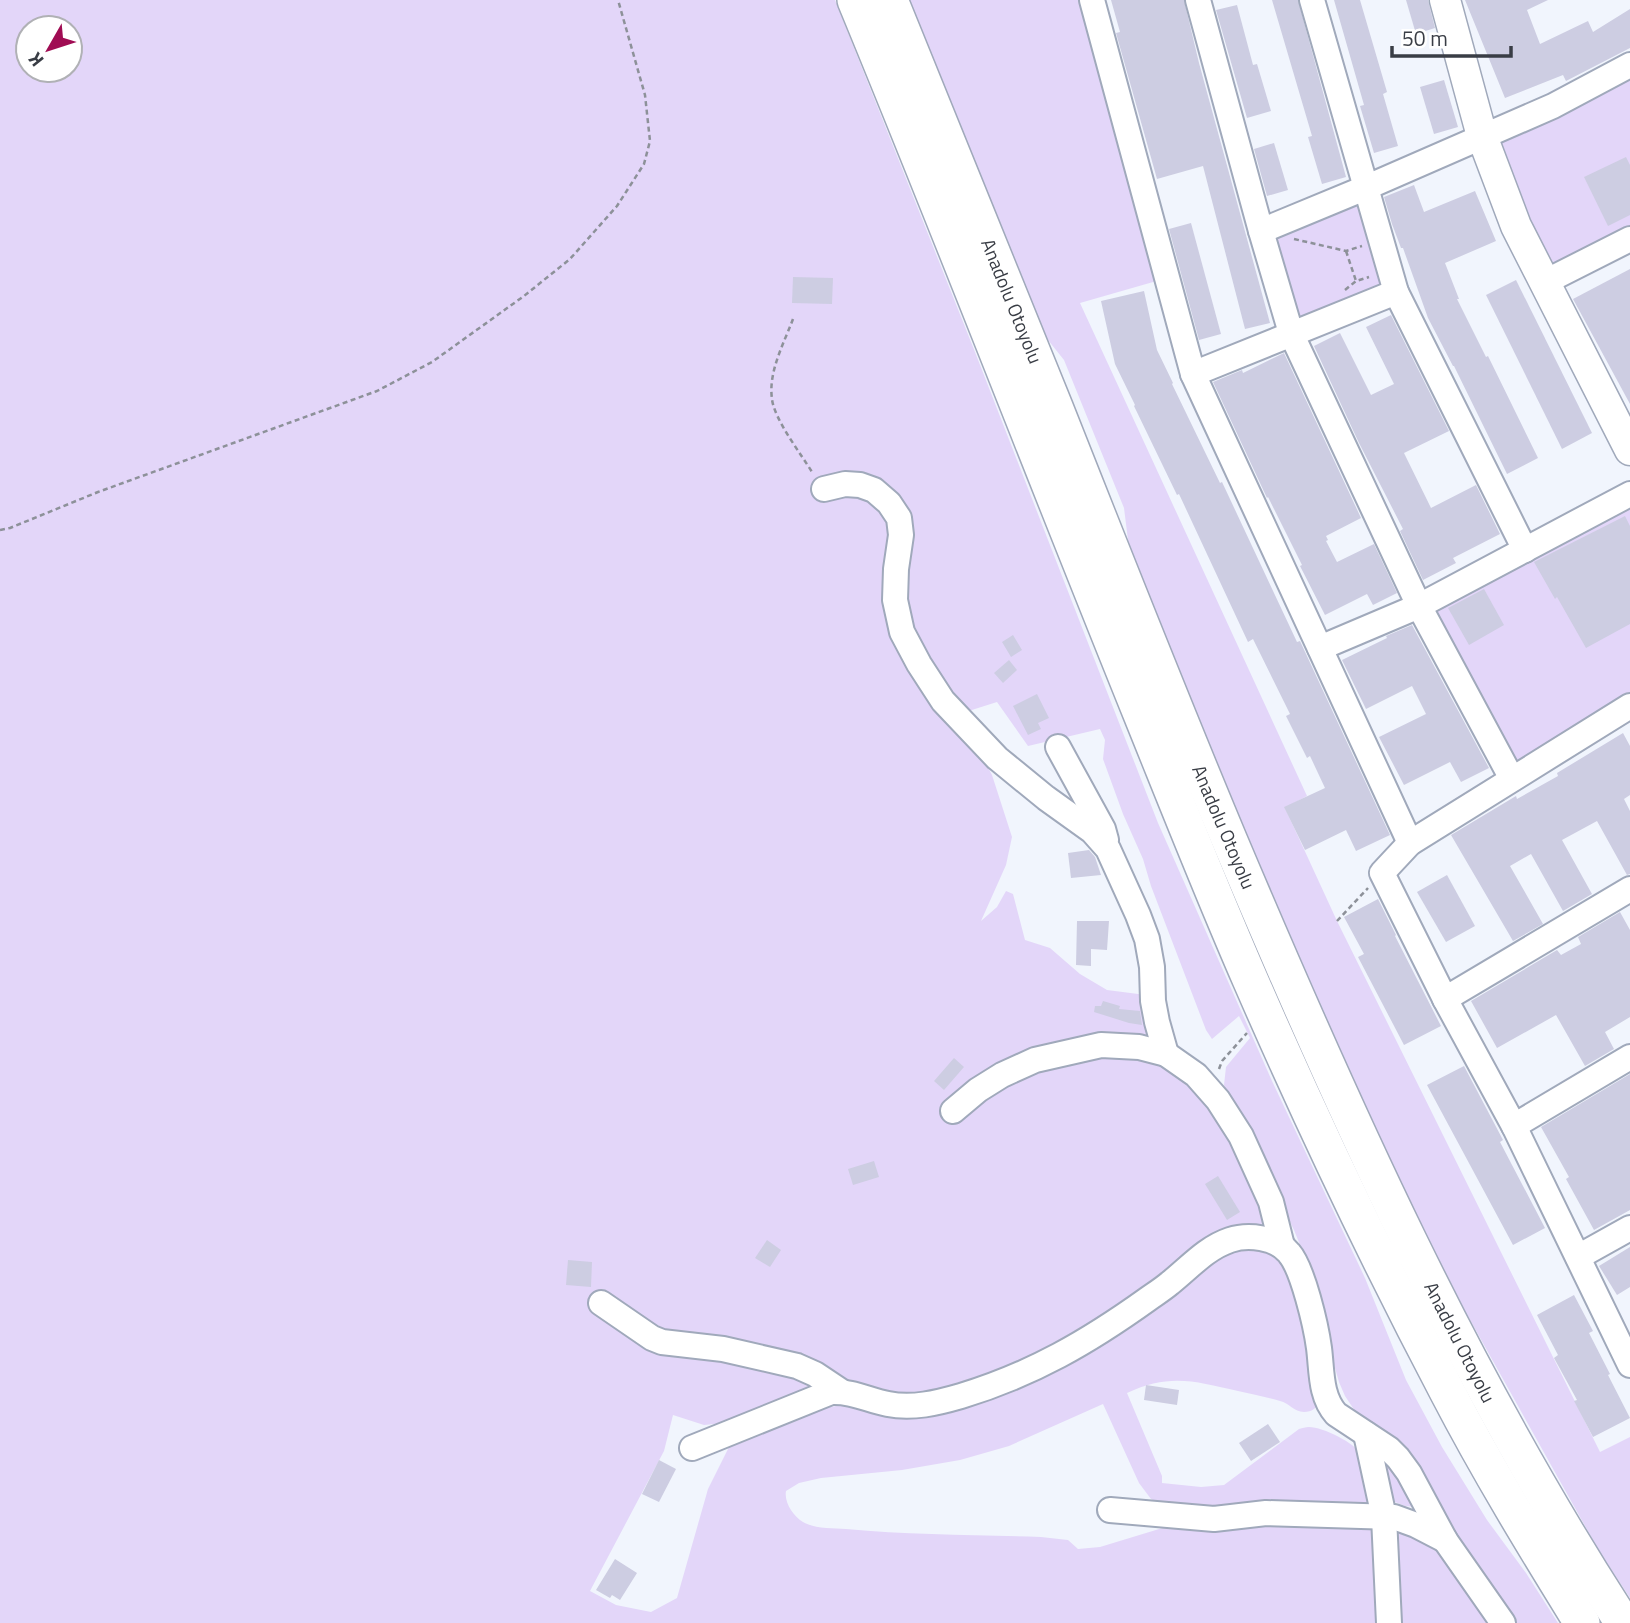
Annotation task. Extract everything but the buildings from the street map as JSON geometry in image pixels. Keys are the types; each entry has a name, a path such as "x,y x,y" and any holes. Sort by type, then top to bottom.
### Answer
{"highway":[{"name":"Anadolu Otoyolu","path":"855,0 1102,617 1261,1002 1321,1137 1442,1382 1519,1521 1582,1623"},
{"name":"Anadolu Otoyolu","path":"890,0 1200,769 1276,952 1350,1118 1480,1382 1546,1498 1623,1623"}],"main road":[{"path":"1445,0 1482,136 1516,226 1623,419 1630,450"}],"street":[{"path":"1091,0 1193,374 1410,843"},
{"path":"1198,0 1291,333 1419,606 1512,779"},
{"path":"1312,0 1396,292 1525,550"},
{"path":"1261,230 1553,106 1630,65"},
{"path":"1545,282 1630,239"},
{"path":"1193,374 1396,292"},
{"path":"824,489 845,484 860,485 874,490 889,503 899,518 901,535 895,600 902,632 919,664 943,701 997,758 1092,831 1108,849"},
{"path":"1320,648 1419,606 1630,494"},
{"path":"1630,706 1410,843 1381,873 1514,1126 1630,1365"},
{"path":"1058,747 1104,830 1108,849 1147,939 1152,967 1153,1001 1166,1054"},
{"path":"1446,999 1630,888"},
{"path":"953,1111 990,1082 1035,1060 1101,1045 1139,1047 1166,1054 1196,1075 1218,1100 1241,1136 1271,1202 1282,1246"},
{"path":"1514,1126 1630,1057"},
{"path":"1578,1257 1630,1228"},
{"path":"692,1448 831,1392 842,1392 902,1406 926,1405 1010,1380 1082,1344 1158,1292 1218,1246 1230,1240 1255,1238 1282,1246 1291,1254 1297,1267 1318,1343 1325,1396 1329,1406 1336,1414 1389,1449 1398,1458 1445,1540 1503,1623"},
{"path":"601,1303 662,1342 723,1349 797,1366 842,1392"},
{"path":"1366,1434 1384,1517 1389,1623"},
{"path":"1110,1510 1214,1519 1266,1513 1394,1517 1445,1540"}],"path":[{"path":"0,530 377,391 432,362 524,296 569,259 617,206 644,164 650,141 645,96 618,0"},
{"path":"1261,230 1346,251 1369,244"},
{"path":"1346,251 1356,282"},
{"path":"793,319 776,363 771,388 772,402 782,424 824,489"},
{"path":"1336,921 1381,873"},
{"path":"1218,1100 1217,1075 1222,1061 1247,1032"}],"shaded area":[{"path":"0,0 835,0 1158,823 1272,1081 1365,1278 1406,1380 1442,1447 1487,1520 1558,1623 1509,1623 1464,1558 1428,1488 1400,1445 1355,1411 1345,1396 1331,1354 1322,1300 1294,1230 1224,1085 1226,1067 1250,1038 1239,1016 1212,1039 1206,1030 1103,759 1105,740 1100,729 1028,746 997,702 956,715 967,727 992,775 1012,837 1006,865 981,921 997,907 1006,891 1013,894 1025,940 1050,948 1080,974 1107,990 1146,995 1165,1067 1178,1074 1234,1128 1269,1210 1265,1223 1231,1232 1205,1243 1192,1257 1104,1322 1069,1344 1015,1369 965,1387 924,1397 885,1392 827,1373 807,1392 735,1422 704,1425 673,1415 664,1451 590,1591 616,1605 651,1612 677,1598 708,1489 729,1447 744,1435 818,1409 848,1404 879,1414 909,1417 946,1410 1024,1386 1078,1360 1136,1319 1224,1250 1247,1244 1266,1247 1284,1260 1296,1282 1321,1402 1312,1410 1300,1412 1270,1398 1182,1381 1156,1383 1127,1393 1162,1476 1162,1483 1201,1487 1224,1485 1299,1429 1309,1427 1338,1436 1358,1450 1366,1465 1374,1504 1351,1506 1295,1501 1195,1510 1162,1505 1151,1499 1139,1483 1103,1404 1009,1446 960,1460 799,1483 786,1491 790,1508 803,1522 818,1527 919,1534 1041,1537 1068,1540 1078,1549 1100,1547 1169,1526 1352,1523 1385,1527 1405,1531 1433,1546 1459,1570 1502,1623 0,1623"},
{"path":"902,0 1092,0 1167,278 1080,303 1307,796 1285,808 1337,921 1600,1452 1630,1437 1630,1598 1599,1551 1431,1250 1305,983 1131,564 1124,508 1064,360 1032,320"},
{"path":"1630,65 1630,239 1545,282 1482,136"},
{"path":"1365,188 1396,292 1291,333 1261,231"},
{"path":"1630,494 1630,706 1512,779 1419,606"},
{"path":"1385,1458 1403,1476 1415,1507 1390,1500 1382,1469"}]}
